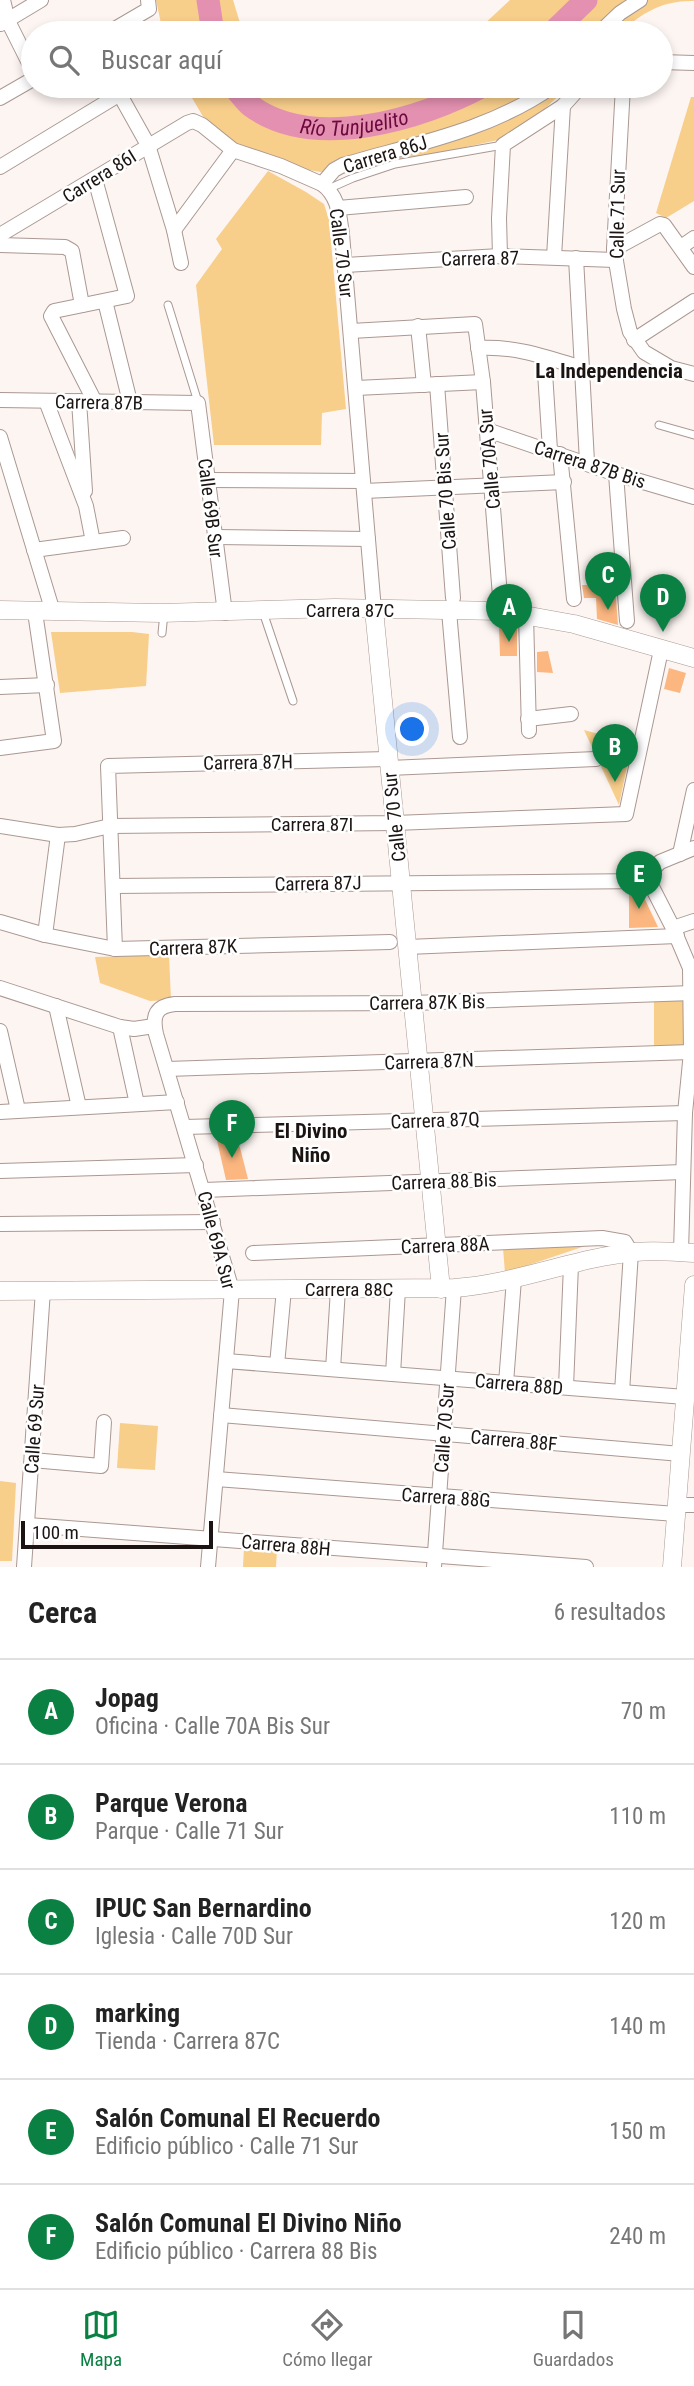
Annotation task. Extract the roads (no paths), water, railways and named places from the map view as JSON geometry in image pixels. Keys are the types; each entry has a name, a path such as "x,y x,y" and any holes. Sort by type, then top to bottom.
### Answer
{"street":[{"path":"3,0 4,23 21,51"},
{"path":"4,23 41,0"},
{"path":"612,21 640,0"},
{"path":"125,21 148,5"},
{"path":"673,62 694,63"},
{"path":"0,98 21,86"},
{"path":"0,167 106,98"},
{"path":"122,98 148,145 174,230 181,263"},
{"name":"Carrera 86J","path":"233,150 281,166 325,187 334,170 343,165 495,120 535,98"},
{"path":"500,256 503,145 562,107 570,98"},
{"name":"Calle 71 Sur","path":"622,98 614,255 624,309 634,340"},
{"path":"554,257 562,107"},
{"name":"Carrera 86I","path":"0,235 187,123 199,123 233,150"},
{"path":"174,230 233,150"},
{"path":"95,179 127,296 54,311 52,320 95,402"},
{"name":"Calle 70 Sur","path":"325,187 334,196 338,208 345,265 373,610 401,881 399,944 413,1003 437,1245 448,1288 448,1378 434,1562"},
{"path":"338,208 466,197"},
{"path":"614,255 657,224 664,225 694,267"},
{"path":"681,247 694,238"},
{"path":"0,245 65,247 72,251 82,305"},
{"name":"Carrera 87","path":"345,265 500,256 576,258 614,255"},
{"path":"576,258 587,462"},
{"path":"105,300 130,402"},
{"path":"694,301 634,340 658,362 694,374"},
{"name":"Calle 70A Sur","path":"418,326 475,324 483,382 500,596"},
{"path":"351,331 418,326"},
{"name":"Calle 70 Bis Sur","path":"418,326 445,487 460,737"},
{"path":"478,348 503,347 582,368"},
{"path":"544,357 555,452 564,482 574,599"},
{"path":"356,388 483,382"},
{"name":"Carrera 87B","path":"0,400 198,403"},
{"path":"47,401 86,506"},
{"path":"79,401 86,506 93,542"},
{"name":"Calle 69B Sur","path":"198,403 225,613"},
{"name":"Carrera 87B Bis","path":"487,430 616,474 694,497"},
{"path":"0,437 53,612"},
{"path":"616,474 627,621"},
{"path":"208,480 445,487 564,482"},
{"path":"215,537 368,539"},
{"path":"34,550 123,538"},
{"name":"Carrera 87C","path":"0,610 225,613 373,610 451,604 575,624 694,658"},
{"path":"0,748 54,741 35,611"},
{"path":"526,615 528,725 571,714"},
{"name":"Carrera 87I","path":"0,825 58,835 110,826 395,823 626,814 661,649"},
{"path":"0,687 47,685"},
{"name":"Carrera 87H","path":"110,826 108,766 596,759"},
{"path":"680,854 694,790"},
{"path":"110,826 115,949"},
{"path":"46,935 58,835"},
{"path":"688,1253 683,1172 691,1052 690,968 649,877 660,862 694,848"},
{"name":"Carrera 87J","path":"113,886 649,877"},
{"name":"Carrera 87K","path":"0,922 46,935 115,949 399,944 675,932 694,921"},
{"path":"0,988 120,1027 134,1029 154,1026"},
{"name":"Carrera 87K Bis","path":"154,1026 157,1012 163,1006 413,1003 692,993"},
{"path":"56,1006 79,1107"},
{"name":"Calle 69A Sur","path":"154,1026 232,1290 208,1567"},
{"path":"120,1027 137,1104"},
{"path":"0,1031 18,1110"},
{"name":"Carrera 87N","path":"167,1069 691,1052"},
{"path":"0,1112 177,1102"},
{"name":"Carrera 87Q","path":"185,1127 685,1113"},
{"path":"0,1171 196,1165"},
{"name":"Carrera 88 Bis","path":"204,1190 683,1172"},
{"path":"0,1224 213,1222"},
{"name":"Carrera 88A","path":"253,1253 602,1238 625,1242 631,1252"},
{"path":"622,1392 631,1252"},
{"name":"Carrera 88C","path":"0,1290 476,1287 631,1252 688,1253"},
{"path":"566,1387 571,1265"},
{"path":"506,1383 514,1279"},
{"path":"672,1567 682,1508 694,1285"},
{"path":"277,1365 284,1289"},
{"path":"333,1369 338,1289"},
{"path":"393,1374 398,1289"},
{"name":"Calle 69 Sur","path":"24,1567 43,1290"},
{"name":"Carrera 88D","path":"226,1361 622,1392 689,1389"},
{"name":"Carrera 88F","path":"222,1415 444,1434 686,1447"},
{"path":"32,1460 101,1466 104,1422"},
{"name":"Carrera 88G","path":"216,1479 439,1496 682,1508"},
{"name":"Carrera 88H","path":"28,1525 211,1539 434,1562 586,1567"}],"lane":[{"path":"325,187 395,164 503,145"},
{"path":"168,305 198,403"},
{"path":"659,425 694,435"},
{"path":"263,611 293,701"},
{"path":"162,633 164,613"}],"waterway":[{"name":"Río Tunjuelito","path":"208,0 211,21"},
{"name":"Río Tunjuelito","path":"564,21 586,0"},
{"name":"Río Tunjuelito","path":"244,98 251,106 277,120 305,127 336,129 399,119 458,98"}],"place":[{"name":"IPUC San Bernardino","path":"608,610"},
{"name":"marking","path":"663,632"},
{"name":"Jopag","path":"509,642"},
{"name":"Parque Verona","path":"615,782"},
{"name":"Salón Comunal El Recuerdo","path":"639,909"},
{"name":"Salón Comunal El Divino Niño","path":"232,1158"}],"district":[{"name":"La Independencia","path":"609,371"},
{"name":"El Divino Niño","path":"311,1143"}]}
